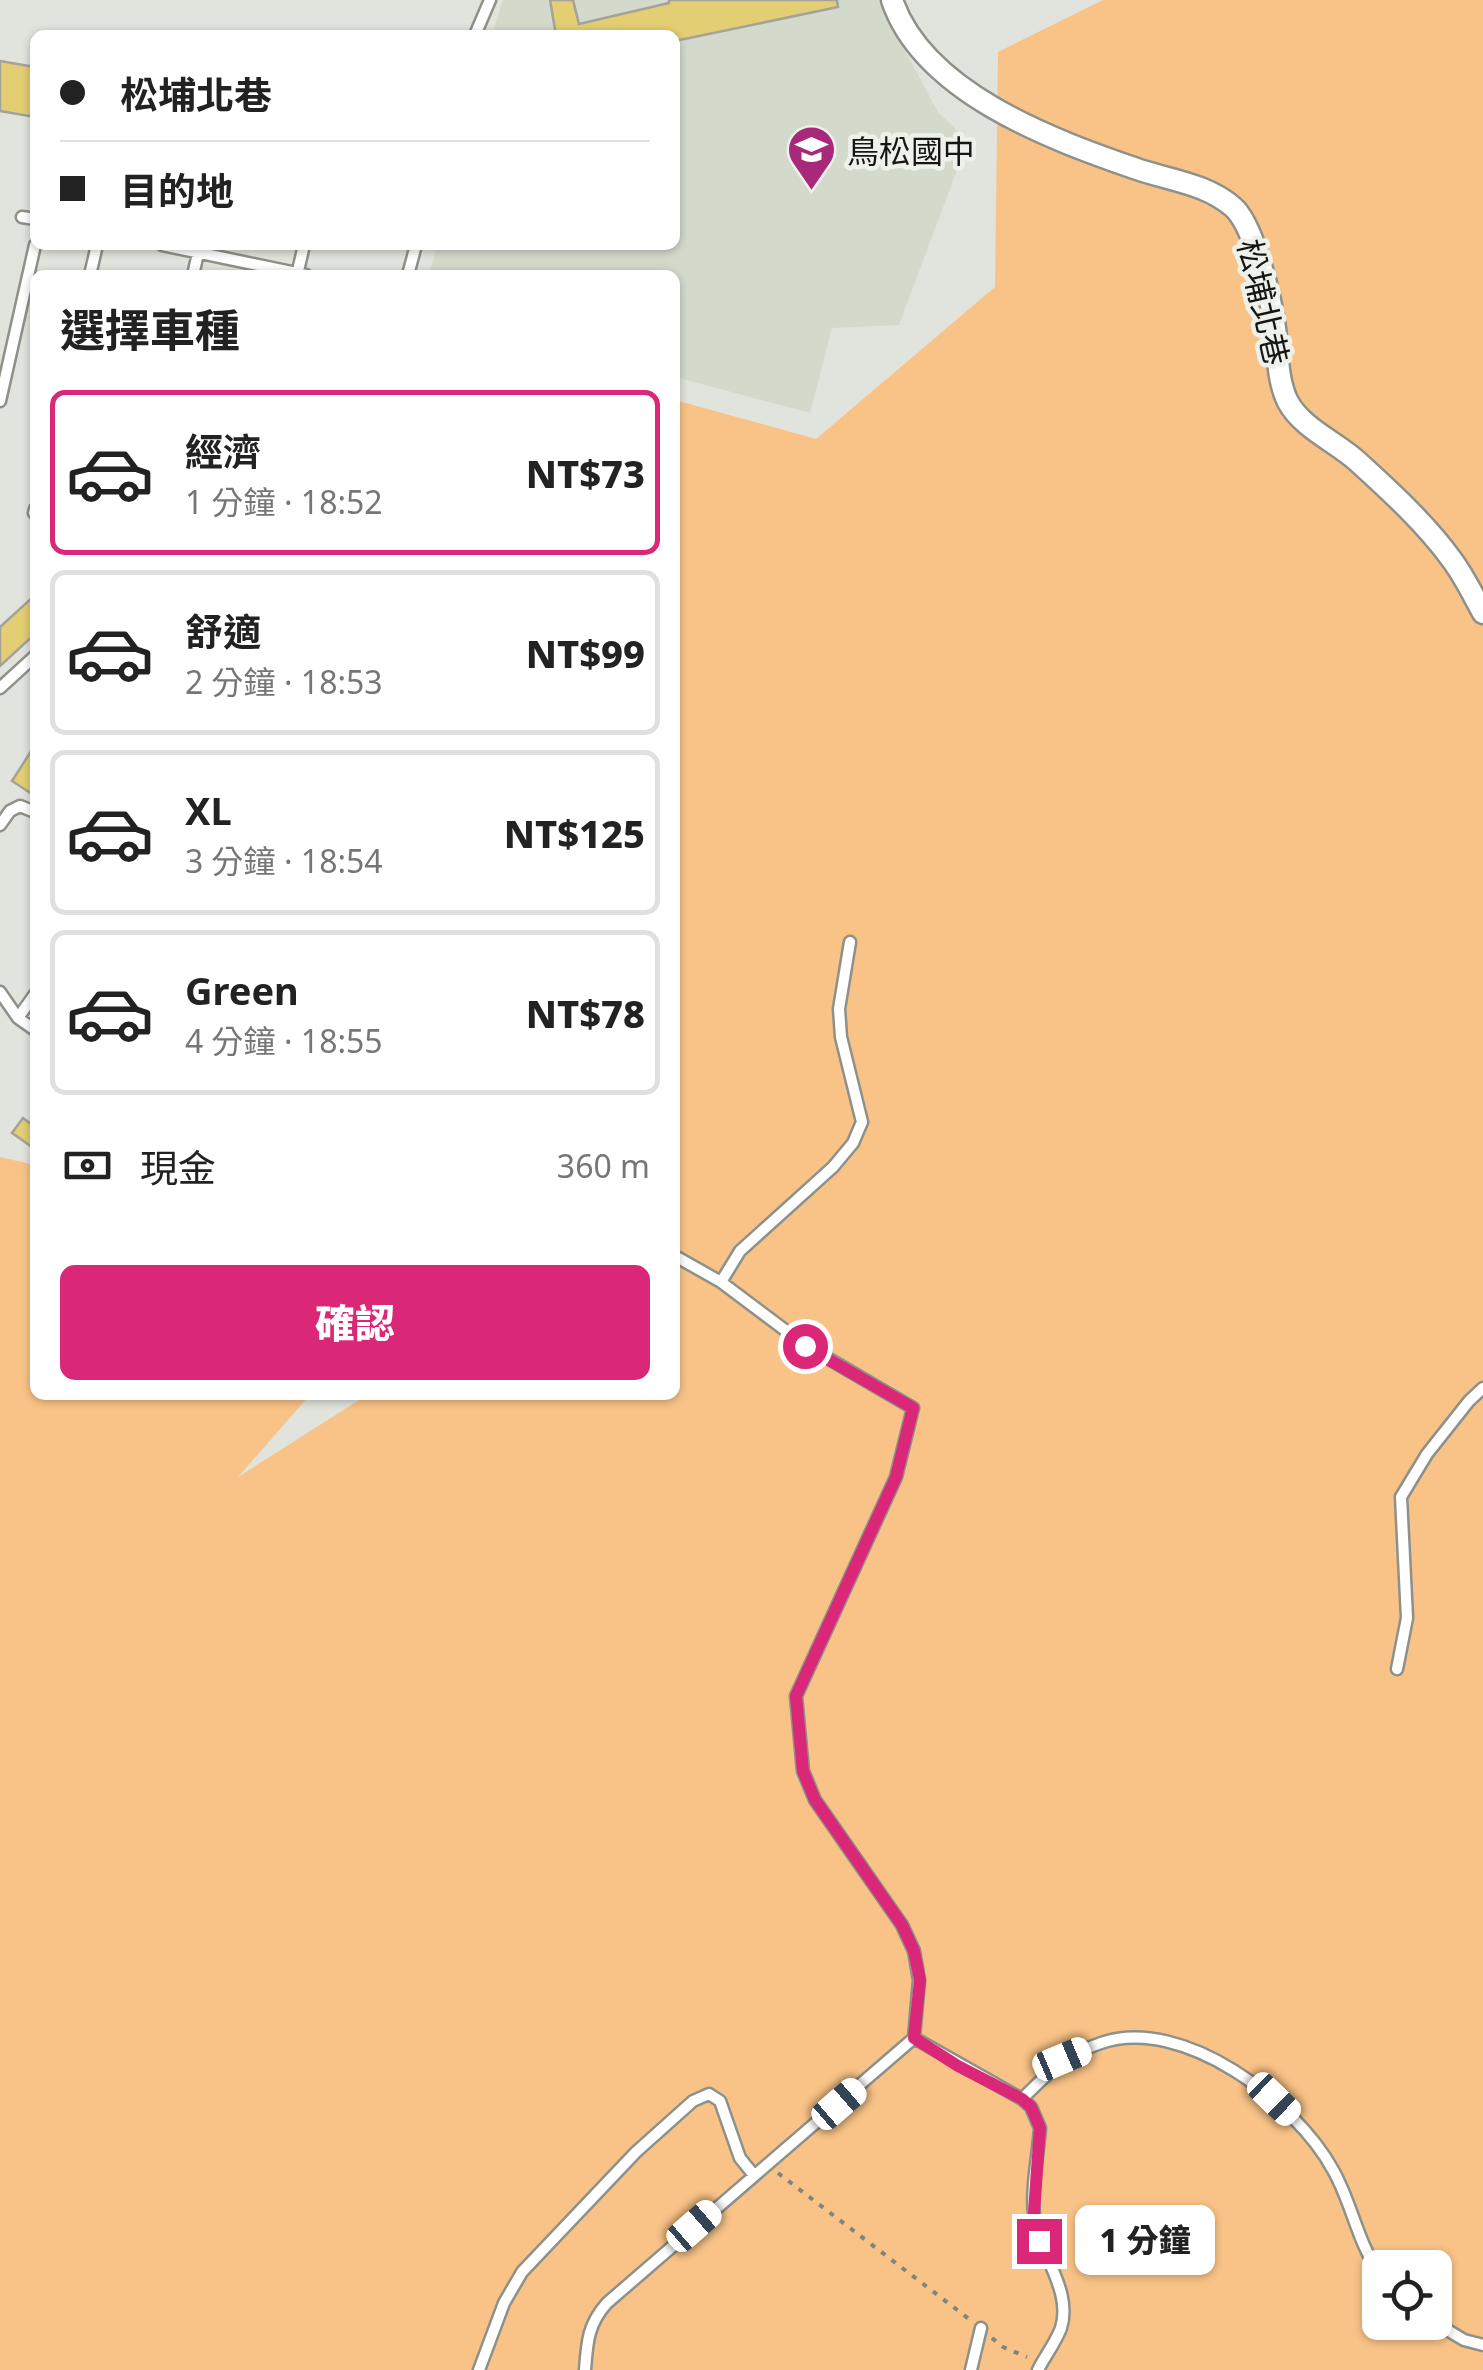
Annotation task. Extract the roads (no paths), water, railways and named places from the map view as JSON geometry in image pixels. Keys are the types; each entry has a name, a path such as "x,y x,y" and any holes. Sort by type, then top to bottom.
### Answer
{"street":[{"name":"松埔北巷","path":"892,0 898,18 930,59 980,100 1037,130 1134,168 1202,188 1237,210 1248,228 1274,324 1284,393 1292,408 1394,496 1452,559 1483,612"}],"lane":[{"path":"477,30 490,0"},
{"path":"22,217 30,218"},
{"path":"0,402 34,250"},
{"path":"203,250 284,270"},
{"path":"0,688 30,661"},
{"path":"0,825 10,811 20,806 30,810"},
{"path":"721,1282 740,1251 833,1167 853,1142 862,1122 841,1037 839,1009 850,942"},
{"path":"0,992 18,1018 30,1026"},
{"path":"18,1018 30,1001"},
{"path":"586,2370 587,2336 594,2317 752,2174 914,2038 920,1980 914,1951 902,1925 815,1800 803,1771 796,1696 896,1477 913,1408 805,1346 721,1282 680,1259"},
{"path":"1397,1669 1407,1618 1401,1497 1427,1454 1468,1401 1483,1388"},
{"path":"1022,2099 1062,2059 1104,2041 1139,2036 1180,2046 1235,2070 1274,2099 1309,2133 1334,2171 1366,2250"},
{"path":"914,2038 1022,2099 1031,2107 1040,2128 1034,2212 1045,2259 1060,2282 1062,2303 1061,2326 1040,2367"},
{"path":"480,2370 504,2303 522,2272 636,2152 693,2101 709,2094 720,2101 740,2158 752,2174"},
{"path":"971,2370 981,2328"},
{"path":"1452,2333 1483,2345"}],"place":[{"name":"鳥松國中","path":"812,192"}]}
